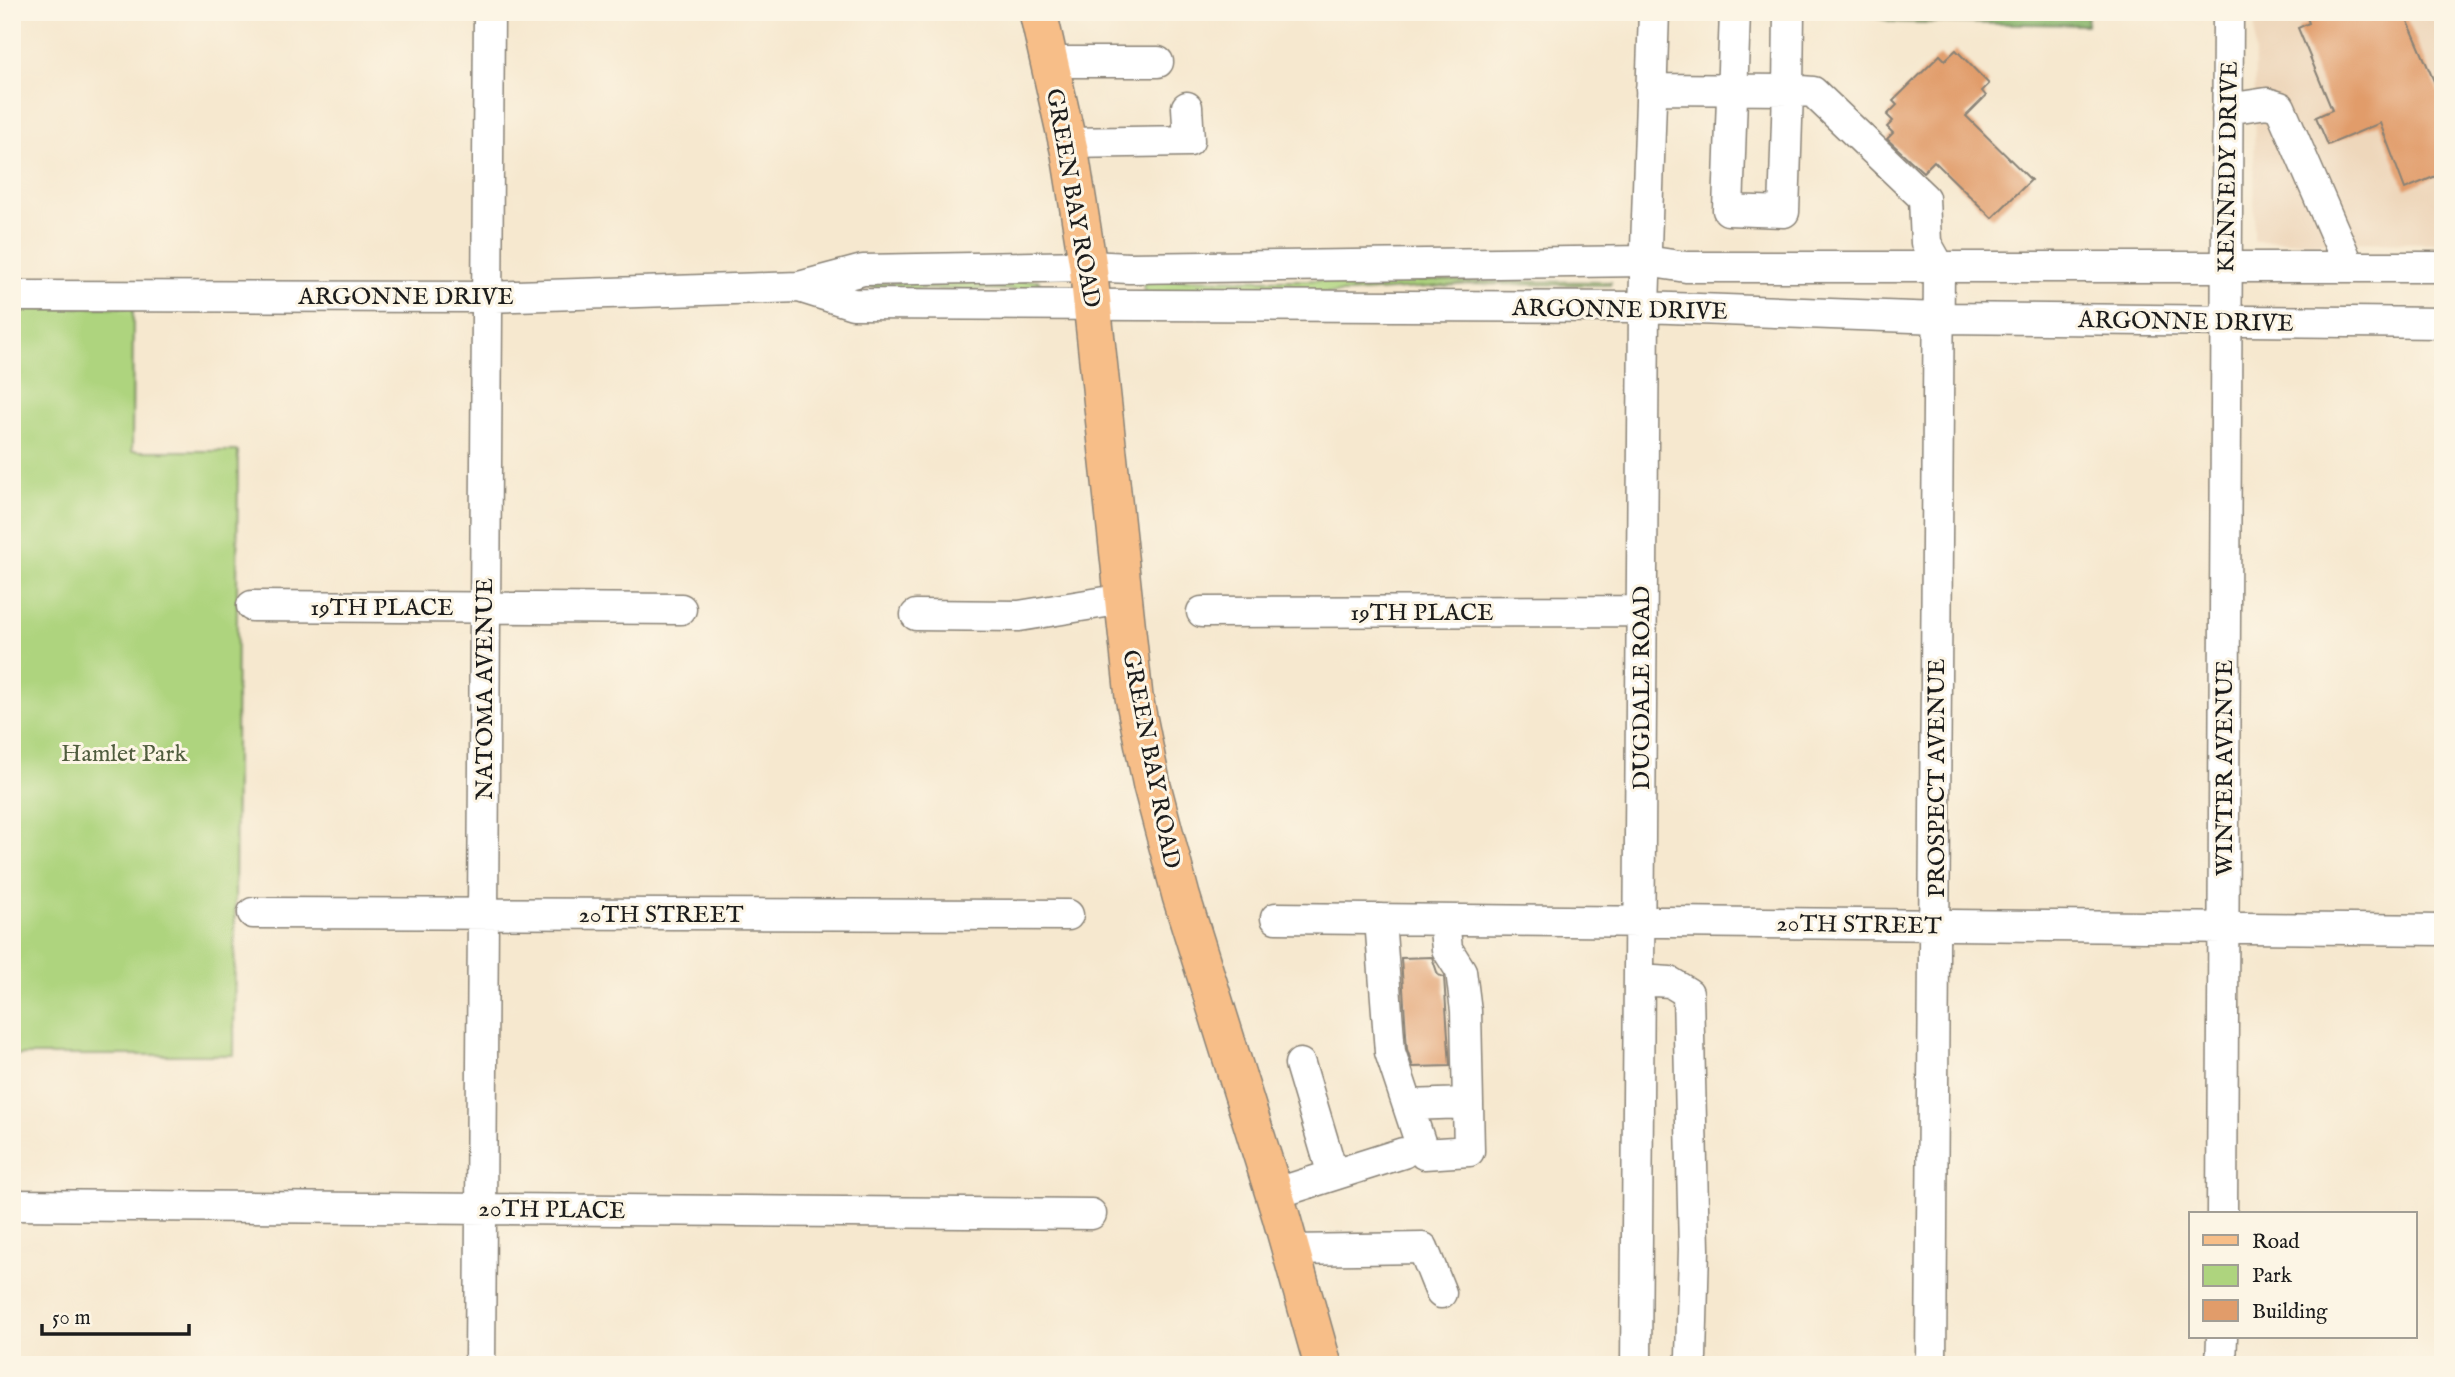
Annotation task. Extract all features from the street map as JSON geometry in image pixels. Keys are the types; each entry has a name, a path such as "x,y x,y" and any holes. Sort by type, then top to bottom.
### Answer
{"main road":[{"name":"GREEN BAY ROAD","path":"1038,12 1068,143 1094,304 1134,697 1152,786 1176,879 1291,1250 1323,1365"}],"street":[{"name":"NATOMA AVENUE","path":"480,1365 488,12"},
{"name":"DUGDALE ROAD","path":"1636,1365 1644,307 1654,12"},
{"path":"1735,12 1728,210 1784,212 1789,12"},
{"name":"KENNEDY DRIVE","path":"2226,322 2228,12"},
{"path":"1050,62 1158,62"},
{"path":"1651,89 1813,92 1924,198 1926,243 1940,266"},
{"path":"2227,109 2267,103 2280,107 2349,266"},
{"path":"1068,143 1189,141 1187,107"},
{"name":"ARGONNE DRIVE","path":"12,296 487,297 799,287 863,270 1088,266 1129,268 1646,261 1685,267 2443,267"},
{"name":"PROSPECT AVENUE","path":"1931,1365 1940,266"},
{"name":"ARGONNE DRIVE","path":"799,287 853,304 1644,307 1939,318 2443,323"},
{"name":"WINTER AVENUE","path":"2222,1212 2226,322"},
{"path":"916,615 1019,616 1124,599"},
{"name":"19TH PLACE","path":"252,606 681,608"},
{"name":"19TH PLACE","path":"1202,612 1642,611"},
{"name":"20TH STREET","path":"253,913 1068,915"},
{"name":"20TH STREET","path":"1276,918 2443,930"},
{"path":"1381,919 1390,1052 1424,1154 1469,1151 1466,1011 1461,971 1447,949 1444,920"},
{"path":"1639,980 1670,982 1688,993 1695,1249 1691,1357 1688,1365"},
{"path":"1300,1064 1333,1175"},
{"path":"1408,1105 1468,1103"},
{"path":"1274,1194 1403,1153"},
{"name":"20TH PLACE","path":"12,1205 1091,1214"},
{"path":"1291,1250 1423,1248 1441,1293"},
{"path":"2221,1365 2222,1338"}],"shaded area":[{"path":"2255,12 2443,12 2443,243 2254,241"}],"green space":[{"path":"1852,12 2088,12 2087,25 1895,22"},
{"path":"1143,279 1611,282 1610,285 1471,284 1348,293 1144,293"},
{"path":"1038,280 1041,287 1037,290 885,289 854,284"},
{"name":"Hamlet Park","path":"133,307 132,451 238,451 234,1055 12,1055 12,308"}],"building":[{"path":"2305,12 2404,12 2443,102 2443,173 2405,189 2380,123 2328,145 2316,117 2332,110 2298,28 2309,23"},
{"path":"1956,50 1989,84 1982,91 1986,96 1966,116 2031,180 1992,218 1934,161 1923,172 1887,139 1893,133 1887,127 1893,121 1887,115 1897,105 1893,101 1940,55 1945,60"},
{"path":"1432,957 1438,975 1444,977 1450,1066 1413,1067 1407,1049 1401,958"}]}
